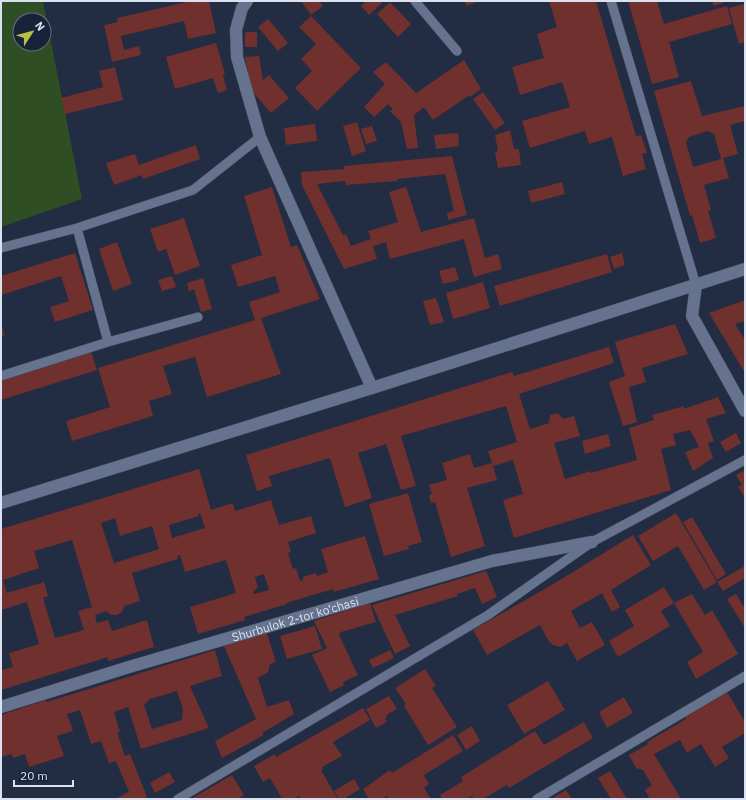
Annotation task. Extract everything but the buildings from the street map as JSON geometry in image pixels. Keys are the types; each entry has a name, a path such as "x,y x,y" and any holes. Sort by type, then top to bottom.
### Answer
{"street":[{"path":"247,1 242,8 236,30 237,57 260,137 372,388"},
{"path":"1,503 372,388 745,269"},
{"path":"696,285 692,316 745,411"},
{"name":"Shurbulok 2-tor ko‘chasi","path":"1,707 129,667 492,561 592,542"}],"lane":[{"path":"415,1 458,51"},
{"path":"611,1 696,285"},
{"path":"1,248 77,228 193,190 260,137"},
{"path":"77,228 108,342"},
{"path":"1,376 108,342 198,317"},
{"path":"178,799 488,614 592,542 745,460"},
{"path":"537,799 745,676"}],"green space":[{"path":"1,1 43,1 45,12 12,12 12,52 52,52 52,47 82,199 1,227"}]}
